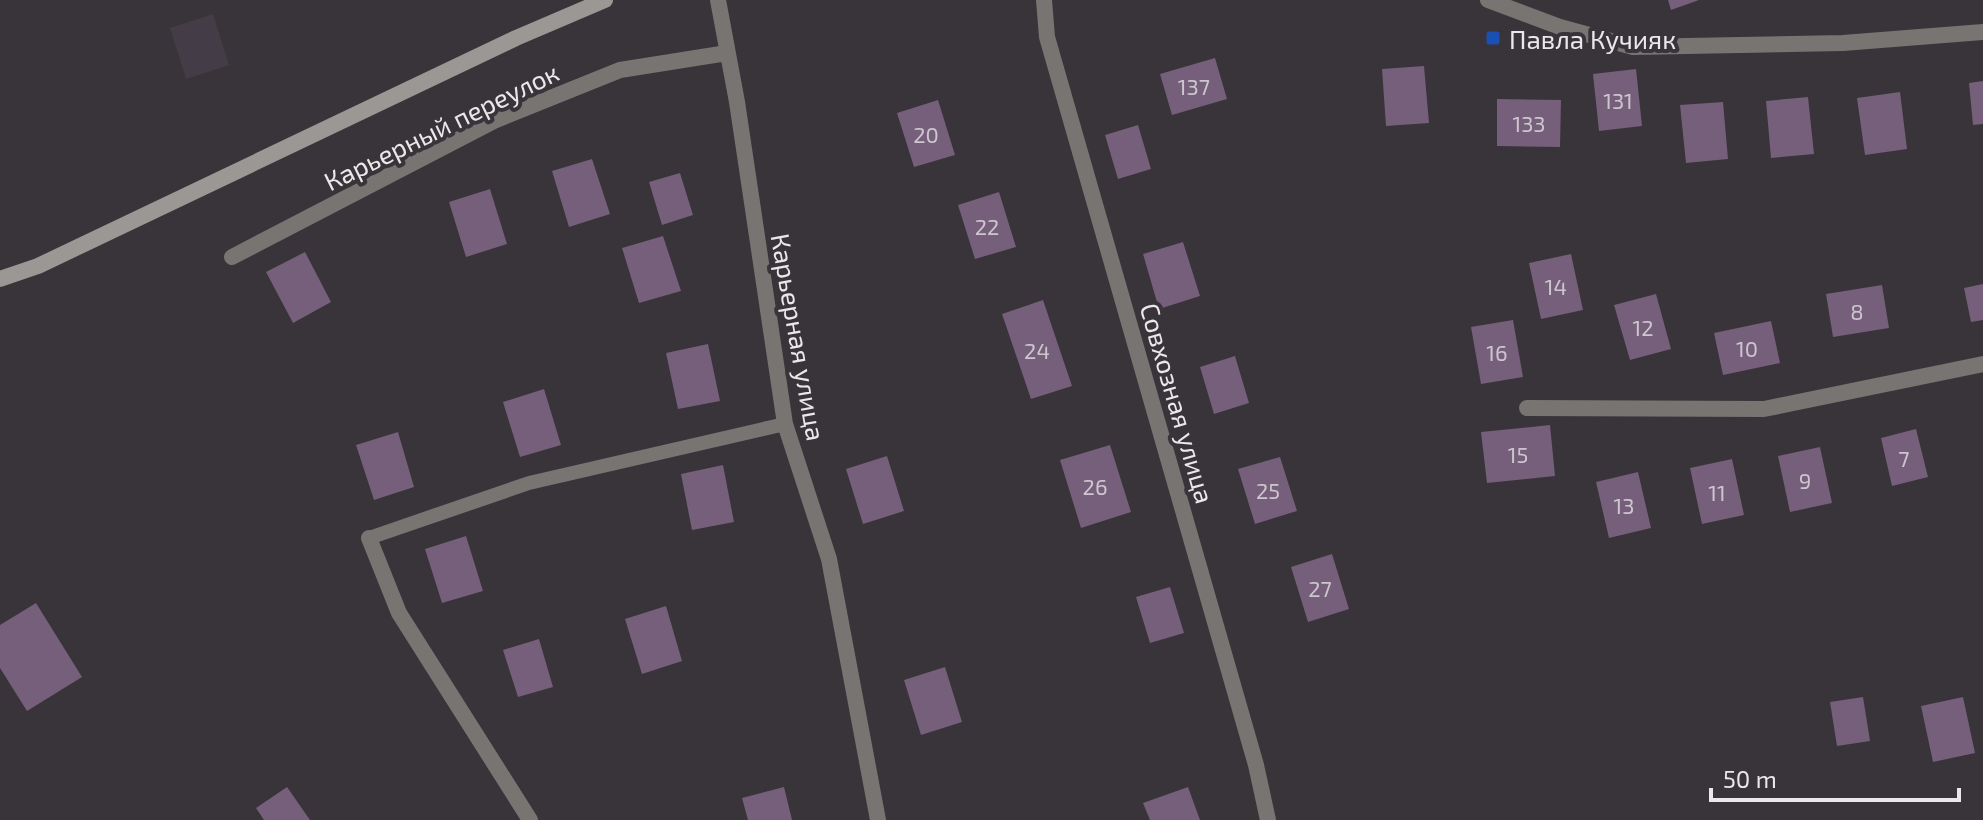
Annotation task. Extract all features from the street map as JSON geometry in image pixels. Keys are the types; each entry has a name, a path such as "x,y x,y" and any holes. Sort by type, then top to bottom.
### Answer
{"street":[{"path":"0,279 38,266 516,38 605,0"},
{"name":"Карьерная улица","path":"718,0 737,102 785,424 829,559 878,820"},
{"name":"Совхозная улица","path":"1044,0 1047,37 1256,765 1268,820"},
{"path":"1488,0 1560,27 1633,47 1843,43 1983,32"},
{"name":"Карьерный переулок","path":"232,257 496,120 620,70 727,53"},
{"path":"1527,408 1764,409 1983,364"},
{"path":"369,538 399,613 530,820"}],"lane":[{"path":"369,538 529,483 785,424"}],"shaded area":[{"path":"213,14 229,65 186,79 170,28"}],"building":[{"path":"1668,0 1699,0 1671,10"},
{"path":"1215,58 1227,99 1172,115 1160,74"},
{"path":"1424,66 1429,123 1386,126 1382,69"},
{"path":"1636,69 1642,126 1599,131 1593,74"},
{"path":"1983,81 1983,124 1973,125 1969,83"},
{"path":"1900,92 1907,149 1865,155 1857,98"},
{"path":"1808,97 1814,154 1771,158 1766,101"},
{"path":"1497,99 1561,100 1560,147 1497,146"},
{"path":"938,100 955,155 914,167 897,113"},
{"path":"1723,102 1728,159 1686,163 1680,105"},
{"path":"1138,125 1151,169 1118,179 1105,135"},
{"path":"592,159 610,214 569,227 552,171"},
{"path":"680,173 693,215 662,225 649,182"},
{"path":"490,189 507,244 466,257 449,202"},
{"path":"999,192 1016,247 975,259 958,205"},
{"path":"663,236 681,291 639,303 622,248"},
{"path":"1183,242 1200,296 1159,309 1143,254"},
{"path":"305,252 331,302 293,323 266,272"},
{"path":"1571,254 1583,310 1541,319 1529,263"},
{"path":"1983,284 1983,320 1971,322 1964,288"},
{"path":"1882,285 1889,328 1833,337 1826,294"},
{"path":"1656,294 1671,349 1630,360 1614,305"},
{"path":"1043,300 1072,386 1031,399 1002,314"},
{"path":"1513,320 1523,377 1481,384 1471,327"},
{"path":"1771,321 1780,363 1723,375 1714,333"},
{"path":"708,344 720,401 678,409 666,353"},
{"path":"1235,356 1249,403 1214,414 1200,367"},
{"path":"544,389 561,445 520,457 503,402"},
{"path":"1550,425 1555,476 1487,483 1481,432"},
{"path":"1916,429 1928,477 1892,486 1881,438"},
{"path":"398,432 414,487 374,500 356,445"},
{"path":"1110,445 1131,512 1081,528 1060,460"},
{"path":"1820,447 1832,503 1790,512 1778,456"},
{"path":"887,456 904,511 863,524 846,469"},
{"path":"1280,457 1297,511 1255,524 1238,469"},
{"path":"1732,459 1744,515 1702,524 1690,468"},
{"path":"723,465 734,522 692,530 681,474"},
{"path":"1638,472 1651,528 1609,538 1596,482"},
{"path":"466,536 483,591 442,603 425,549"},
{"path":"1332,554 1349,609 1308,622 1291,567"},
{"path":"1170,587 1184,633 1150,643 1136,597"},
{"path":"36,603 82,677 27,711 0,668 0,625"},
{"path":"666,606 682,661 642,674 625,619"},
{"path":"539,639 553,687 518,697 503,650"},
{"path":"945,667 962,722 921,735 904,680"},
{"path":"1863,697 1870,741 1837,746 1830,702"},
{"path":"1963,697 1975,753 1933,762 1921,706"},
{"path":"287,787 310,820 264,820 256,808"},
{"path":"784,787 792,820 748,820 742,798"},
{"path":"1188,787 1200,820 1150,820 1143,803"}],"place":[{"name":"Павла Кучияк","path":"1493,38"}]}
